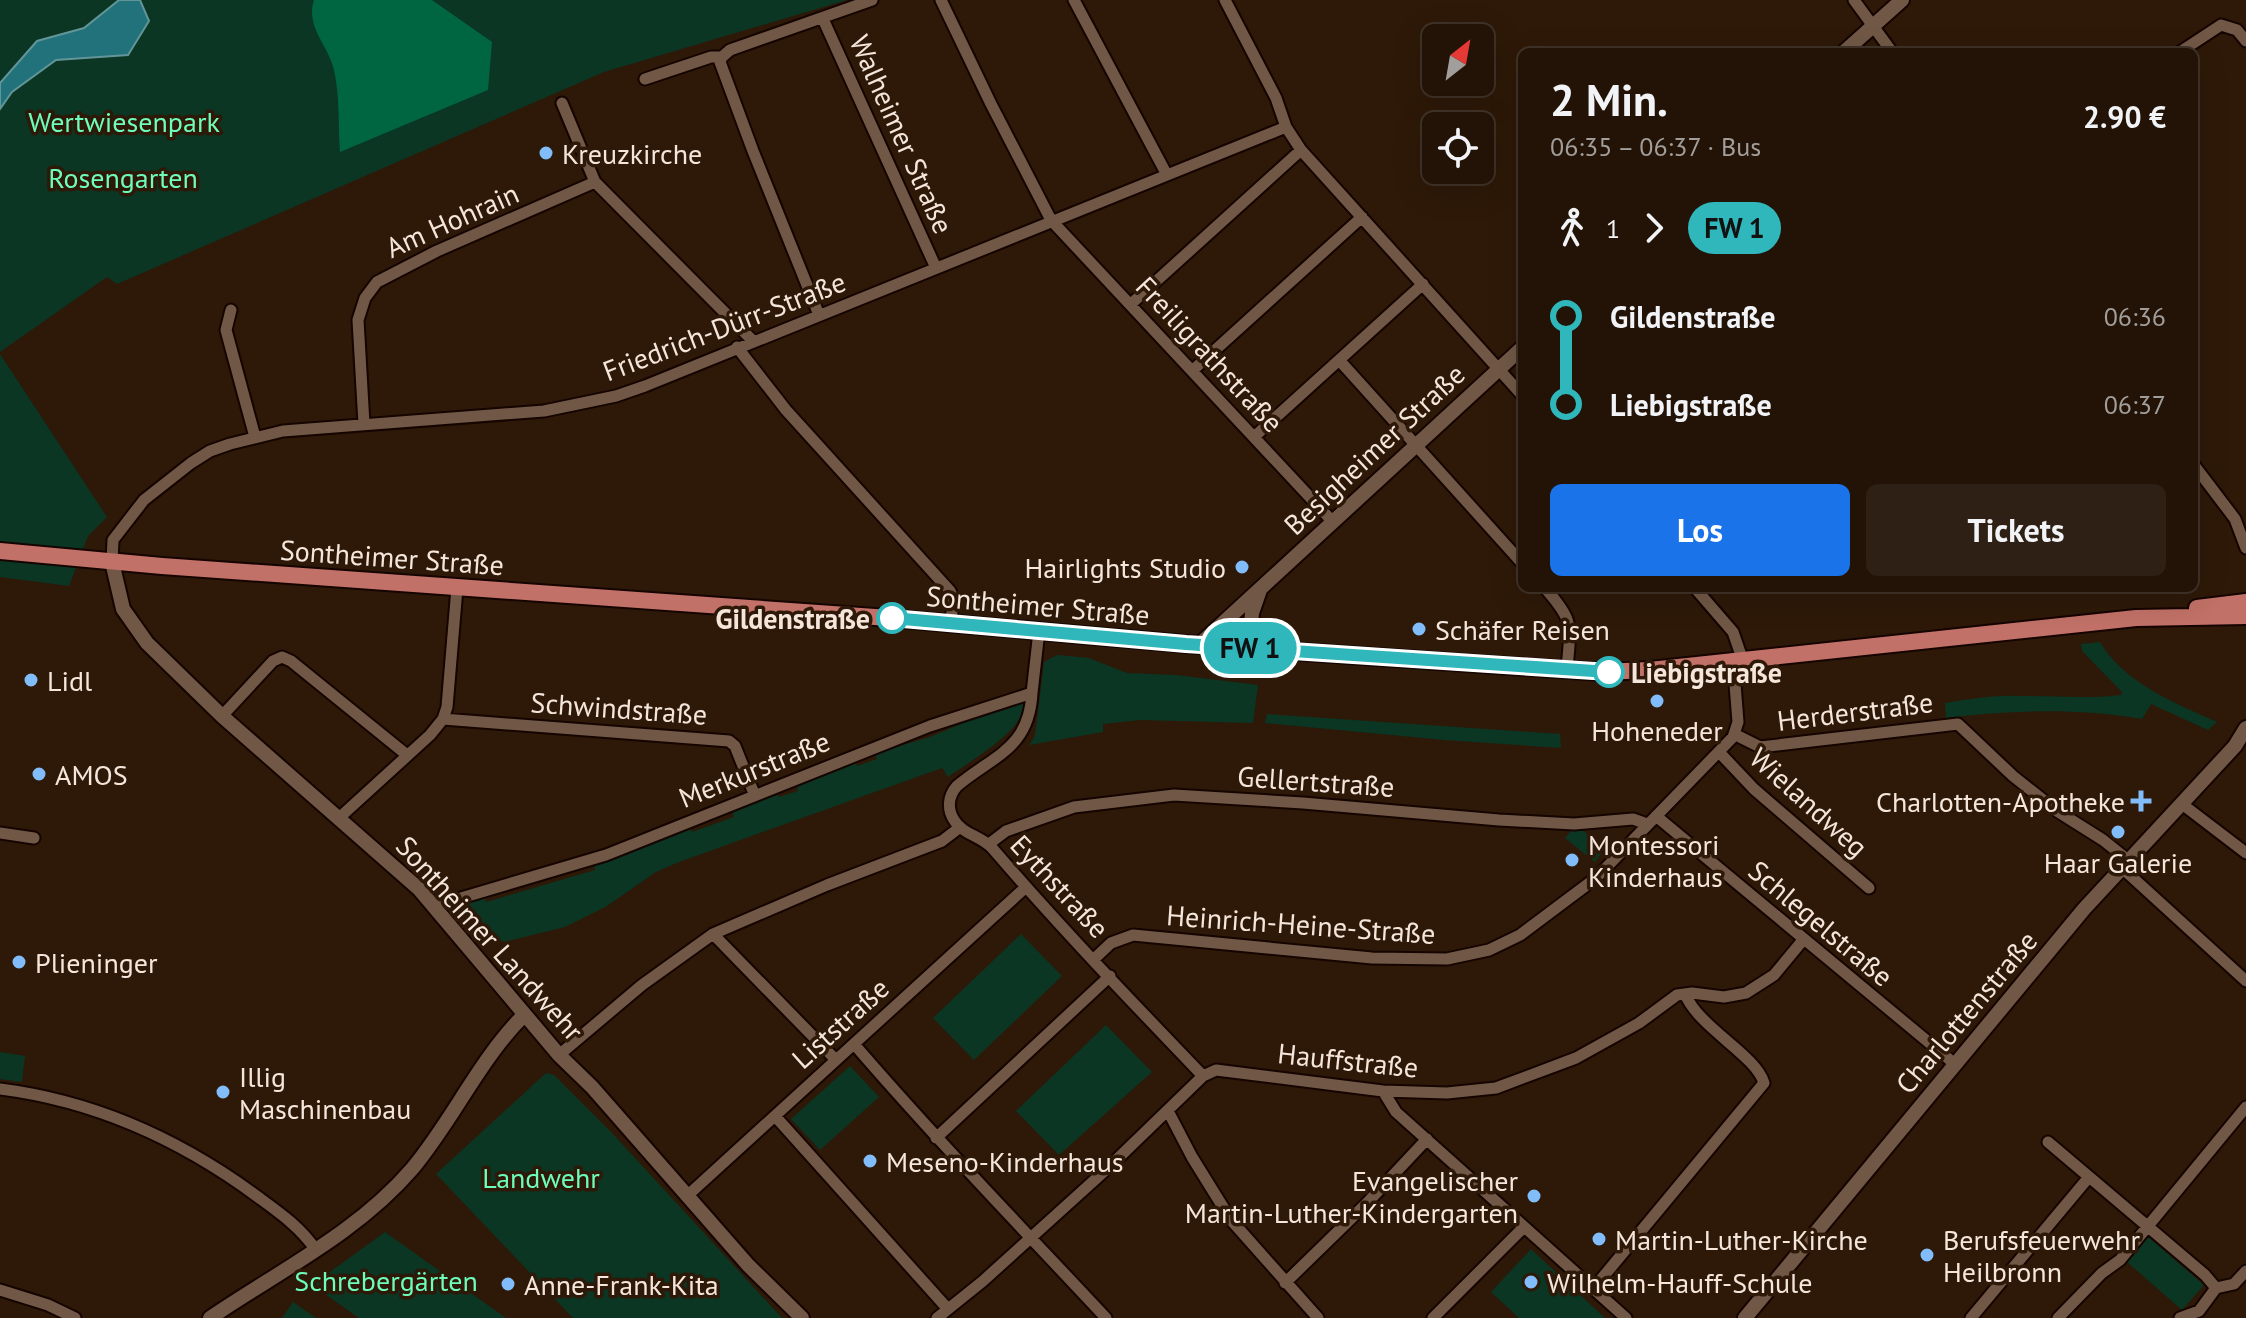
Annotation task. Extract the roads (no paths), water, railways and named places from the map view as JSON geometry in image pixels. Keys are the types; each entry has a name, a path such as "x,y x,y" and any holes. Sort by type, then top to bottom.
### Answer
{"main road":[{"name":"Sontheimer Straße","path":"0,551 1199,645 1609,672 2136,618 2246,616"},
{"path":"2136,618 2246,602"}],"street":[{"path":"819,315 720,62 730,50 872,0"},
{"name":"Freiligrathstraße","path":"941,0 978,80 1051,220 1333,522"},
{"path":"1074,0 1167,175"},
{"path":"1225,0 1276,98 1286,127 1301,150 1518,390"},
{"path":"1854,0 1889,48"},
{"path":"1848,48 1902,0"},
{"name":"Walheimer Straße","path":"823,19 936,268"},
{"path":"2186,48 2221,25 2237,30 2246,41"},
{"path":"645,79 711,57 722,57"},
{"path":"562,103 595,182 753,341"},
{"name":"Friedrich-Dürr-Straße","path":"112,562 112,545 118,531 144,500 210,451 283,431 544,411 645,386 1286,127"},
{"path":"1131,304 1301,150"},
{"name":"Am Hohrain","path":"364,424 358,320 365,298 377,282 437,251 595,182"},
{"path":"1192,371 1362,217"},
{"path":"1254,437 1423,284"},
{"path":"231,310 226,330 255,437"},
{"path":"737,347 786,410 950,591 953,598 951,624"},
{"name":"Besigheimer Straße","path":"1199,645 1518,352"},
{"path":"1340,361 1518,559"},
{"path":"2198,470 2235,519 2246,548"},
{"name":"Sontheimer Landwehr","path":"112,562 123,609 147,643 222,716 401,871 559,1055 592,1087 748,1265 802,1318"},
{"path":"339,818 443,719 447,707 457,588"},
{"path":"1249,648 1252,613 1261,588"},
{"path":"1549,592 1563,608 1570,622 1567,670"},
{"path":"1698,592 1733,632 1738,659 1738,722 1734,734"},
{"path":"559,1055 642,985 713,934 827,885 942,841 959,828 950,812 953,791 1020,737 1030,714 1039,631"},
{"path":"222,716 273,661 282,657 291,661 407,755"},
{"name":"Merkurstraße","path":"434,906 606,855 930,726 1032,693"},
{"name":"Schwindstraße","path":"443,719 729,741 735,746 755,796"},
{"name":"Herderstraße","path":"1734,734 1760,747 1958,724 2013,776 2125,864"},
{"name":"Charlottenstraße","path":"1745,1318 2125,864 2240,742 2246,728"},
{"name":"Heinrich-Heine-Straße","path":"1094,959 1111,943 1133,935 1372,958 1433,960 1476,954 1512,939 1596,878 1734,734"},
{"name":"Wielandweg","path":"1719,752 1754,789 1869,888"},
{"name":"Gellertstraße","path":"989,844 1006,831 1074,807 1174,795 1499,820 1588,824 1652,820"},
{"path":"2182,804 2246,853"},
{"name":"Schlegelstraße","path":"1652,820 1956,1065"},
{"name":"Eythstraße","path":"959,828 989,844 1203,1076"},
{"path":"0,833 34,838"},
{"path":"2125,864 2246,981"},
{"name":"Liststraße","path":"687,1196 1026,887"},
{"path":"713,934 835,1059"},
{"path":"1685,994 1724,997 1746,993 1774,975 1803,940"},
{"path":"936,1138 1110,976"},
{"path":"1593,1289 1764,1083 1757,1071 1699,1015 1685,994"},
{"name":"Hauffstraße","path":"1203,1076 1216,1070 1383,1091 1447,1093 1510,1084 1576,1058 1632,1027 1677,995 1685,994"},
{"path":"210,1318 357,1222 412,1168 505,1036 524,1015"},
{"path":"854,1044 936,1138 1106,1318"},
{"path":"937,1318 983,1281 1203,1076"},
{"path":"0,1089 83,1106 120,1119 192,1153 235,1179 295,1224 316,1250"},
{"path":"1383,1091 1396,1112 1626,1318"},
{"path":"2058,1318 2102,1273 2120,1260 2246,1107"},
{"path":"1168,1111 1231,1220 1318,1318"},
{"path":"775,1116 947,1308"},
{"path":"1285,1283 1427,1139"},
{"path":"2048,1142 2205,1275 2216,1288"},
{"path":"1971,1318 2089,1177"},
{"path":"1433,1318 1524,1227"},
{"path":"2180,1318 2200,1315 2201,1305 2216,1288 2234,1284 2246,1271"},
{"path":"0,1290 48,1305 75,1318"}],"water":[{"path":"119,0 140,0 149,21 128,55 56,60 12,92 0,109 0,83 37,41 84,28"}],"place":[{"name":"Kreuzkirche","path":"546,153"},
{"name":"Hairlights Studio","path":"1242,567"},
{"name":"Gildenstraße","path":"892,618"},
{"name":"Schäfer Reisen","path":"1419,629"},
{"name":"Liebigstraße","path":"1609,672"},
{"name":"Lidl","path":"31,680"},
{"name":"Hoheneder","path":"1657,701"},
{"name":"AMOS","path":"39,774"},
{"name":"Charlotten-Apotheke","path":"2141,801"},
{"name":"Haar Galerie","path":"2118,832"},
{"name":"Montessori Kinderhaus","path":"1572,860"},
{"name":"Plieninger","path":"19,962"},
{"name":"Illig Maschinenbau","path":"223,1092"},
{"name":"Meseno-Kinderhaus","path":"870,1161"},
{"name":"Evangelischer Martin-Luther-Kindergarten","path":"1534,1196"},
{"name":"Martin-Luther-Kirche","path":"1599,1239"},
{"name":"Berufsfeuerwehr Heilbronn","path":"1927,1255"},
{"name":"Wilhelm-Hauff-Schule","path":"1531,1282"},
{"name":"Anne-Frank-Kita","path":"508,1284"}],"park label":[{"name":"Wertwiesenpark","path":"124,121"},
{"name":"Rosengarten","path":"123,177"},
{"name":"Landwehr","path":"541,1177"},
{"name":"Schrebergärten","path":"386,1280"}]}
